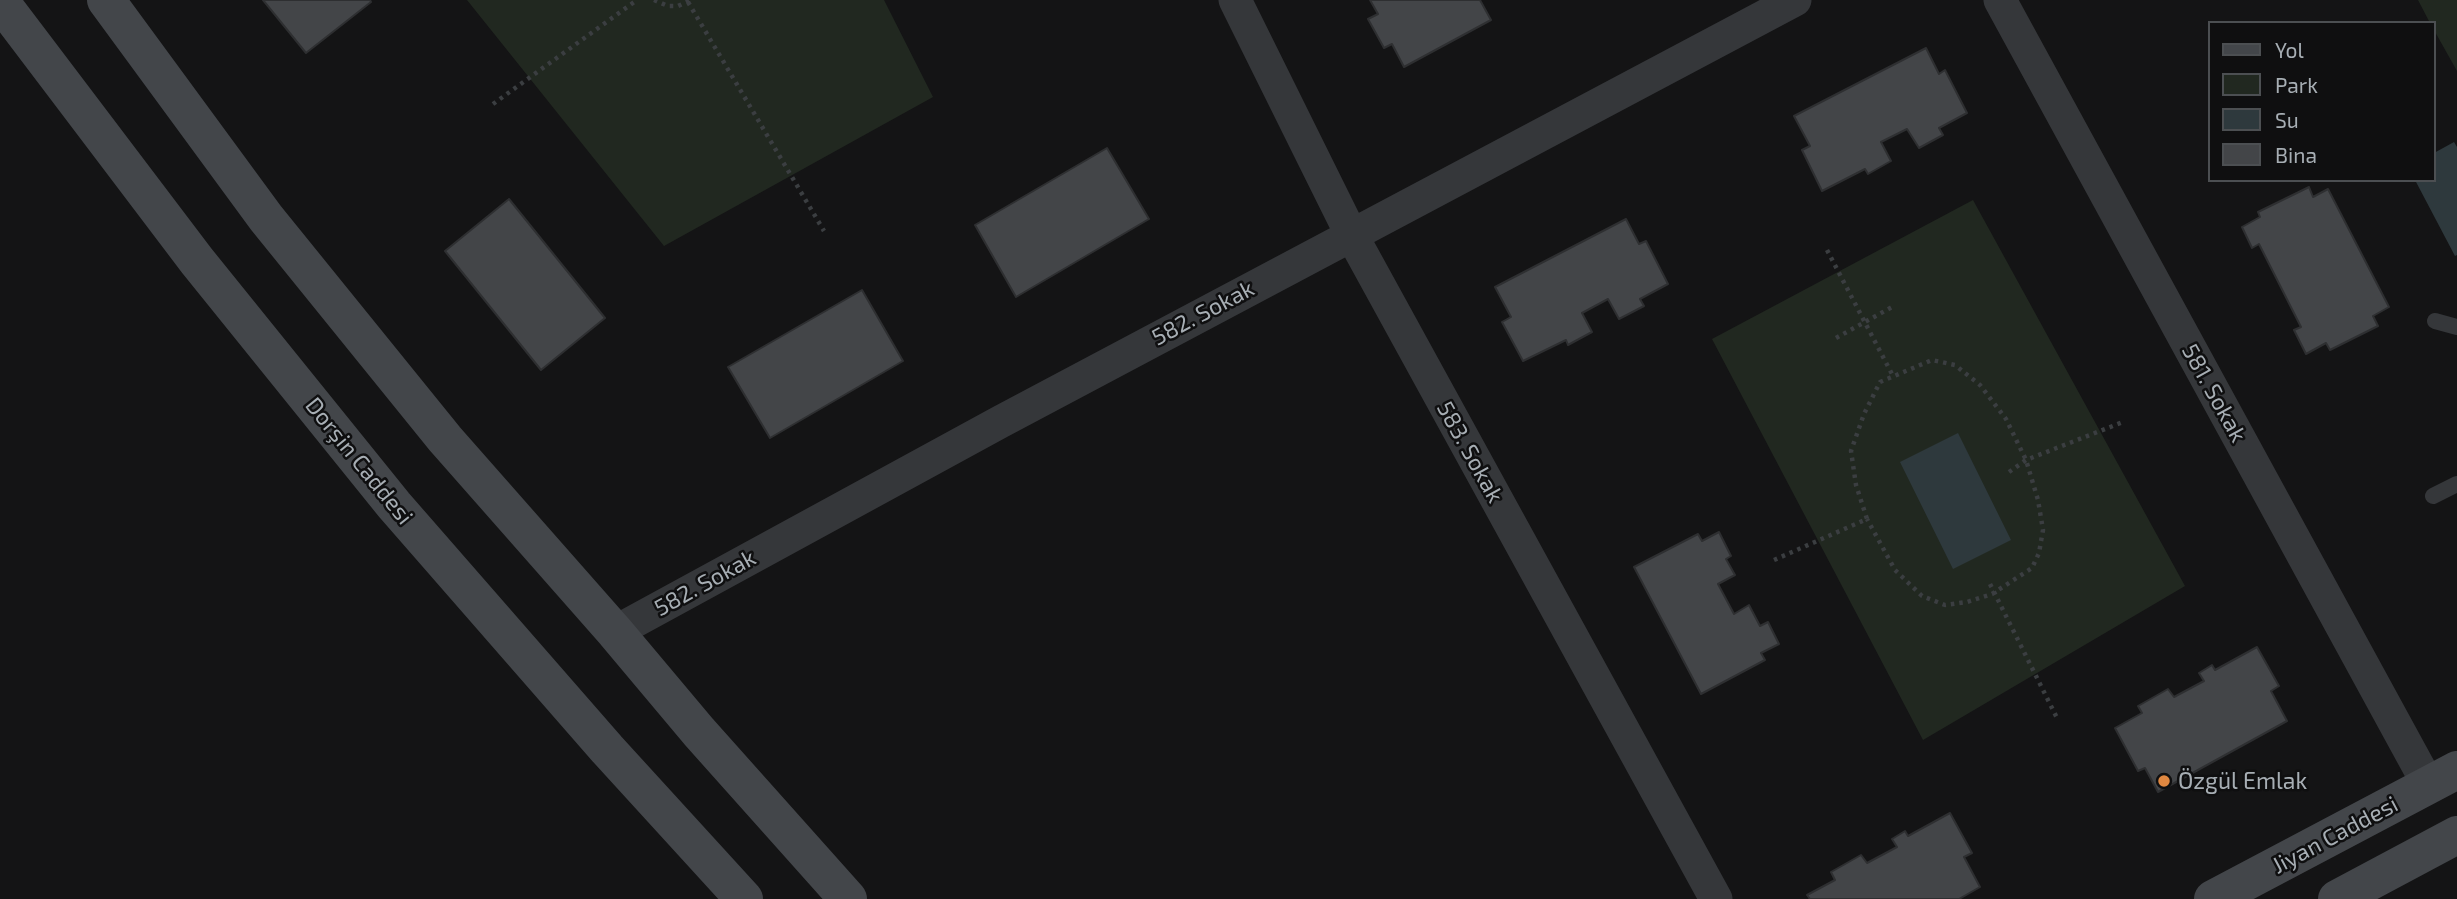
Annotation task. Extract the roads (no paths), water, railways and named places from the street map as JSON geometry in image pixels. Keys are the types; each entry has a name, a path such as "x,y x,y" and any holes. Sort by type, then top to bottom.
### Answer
{"main road":[{"path":"106,0 283,239 444,439 848,899"},
{"name":"Dorşin Caddesi","path":"0,1 197,261 394,505 607,749 744,899"},
{"name":"Jiyan Caddesi","path":"2213,899 2443,778"},
{"path":"2337,899 2456,837"}],"street":[{"name":"583. Sokak","path":"1235,0 1351,234 1716,899"},
{"name":"582. Sokak","path":"615,632 1351,234 1795,0"},
{"name":"581. Sokak","path":"2000,0 2443,778"}],"lane":[{"path":"2435,321 2457,327"},
{"path":"2432,496 2457,484"}],"water":[{"path":"2454,142 2457,147 2455,256 2416,182 2436,182 2436,152"},
{"path":"1958,433 2011,540 1953,569 1900,462"}],"place":[{"name":"Özgül Emlak","path":"2164,781"}]}
